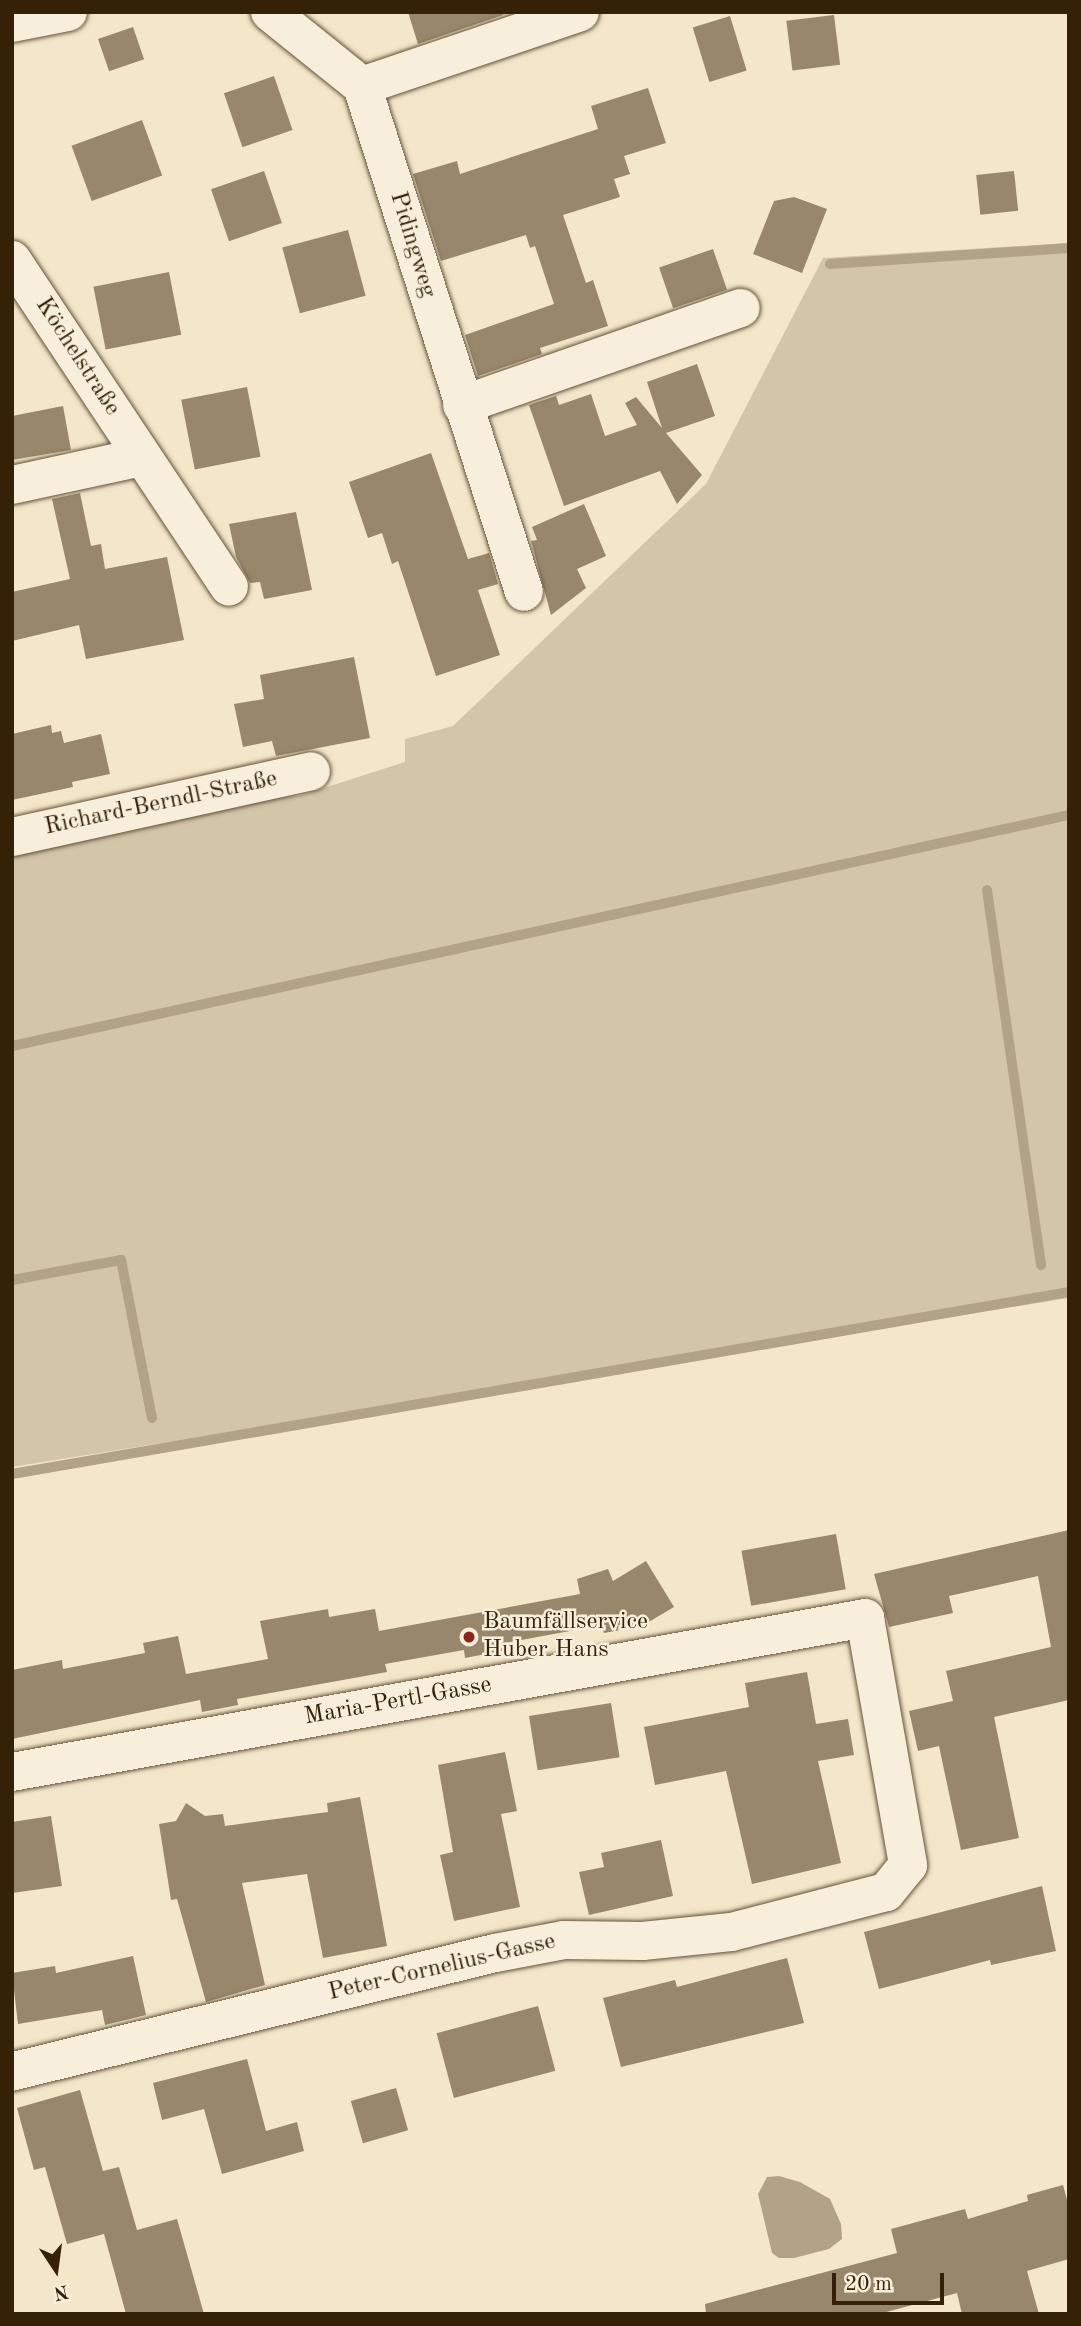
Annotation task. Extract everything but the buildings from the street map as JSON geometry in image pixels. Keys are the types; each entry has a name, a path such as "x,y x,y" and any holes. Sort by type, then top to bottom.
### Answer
{"street":[{"path":"12,23 68,12"},
{"path":"270,12 362,86 580,12"},
{"name":"Pidingweg","path":"362,86 524,592"},
{"name":"Köchelstraße","path":"12,260 229,587"},
{"path":"462,405 741,308"},
{"path":"12,485 141,457"},
{"name":"Richard-Berndl-Straße","path":"12,837 311,771"},
{"name":"Maria-Pertl-Gasse","path":"12,1772 865,1618 889,1744"},
{"name":"Peter-Cornelius-Gasse","path":"12,2072 495,1953 564,1940 642,1941 731,1932 886,1892 908,1865 889,1744"}],"shaded area":[{"path":"1069,243 1069,1298 12,1467 12,853 243,801 299,796 405,762 405,739 453,726 706,484 823,258"},
{"path":"779,2176 800,2182 830,2199 841,2224 842,2239 829,2249 794,2258 779,2258 772,2253 758,2194 767,2177"}],"waterway":[{"path":"830,264 1069,248"},
{"path":"12,1046 1069,815"},
{"path":"987,890 1041,1265"},
{"path":"12,1280 121,1260 152,1418"},
{"path":"12,1474 1069,1292"}],"place":[{"name":"Baumfällservice Huber Hans","path":"469,1637"}]}
